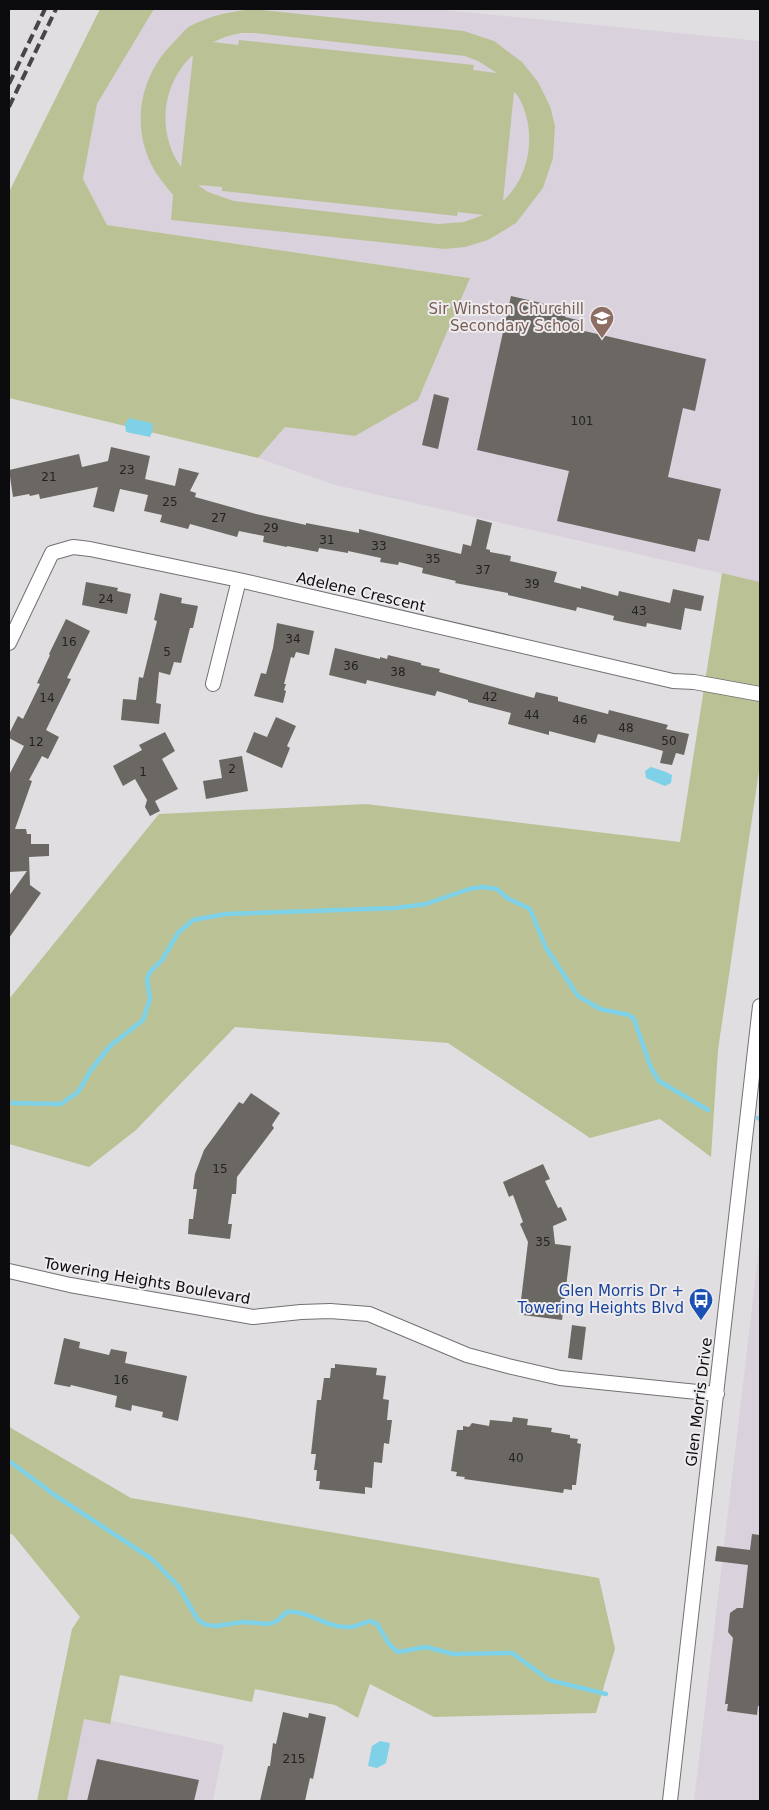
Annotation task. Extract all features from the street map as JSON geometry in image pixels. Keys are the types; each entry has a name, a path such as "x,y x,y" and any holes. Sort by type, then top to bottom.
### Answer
{"street":[{"name":"Adelene Crescent","path":"9,642 52,553 73,547 239,580 673,681 694,682 760,694"},
{"path":"213,684 239,580"},
{"name":"Glen Morris Drive","path":"670,1801 760,1006"},
{"name":"Towering Heights Boulevard","path":"9,1271 70,1286 253,1317 330,1311 369,1314 467,1355 560,1378 717,1394"}],"shaded area":[{"name":"Sir Winston Churchill Secondary School","path":"154,9 435,9 760,41 760,582 335,485 258,458 285,427 355,436 470,278 107,225 83,179 97,104"},
{"path":"760,1239 760,1801 694,1801"},
{"path":"61,1710 224,1745 213,1801 42,1801"}],"green space":[{"path":"100,9 154,9 97,104 83,179 107,225 470,278 418,400 355,436 285,427 258,458 9,398 9,192"},
{"path":"252,9 464,31 494,41 522,62 538,82 550,106 555,126 553,158 543,188 516,223 488,240 465,247 445,249 171,220 173,195 151,164 142,132 141,115 147,84 163,55 190,26 213,17","holes":["254,33 465,56 478,61 497,73 473,70 474,65 239,40 238,45 213,42 228,36","193,55 181,167 168,139 166,108 175,79","514,92 521,101 525,112 528,124 529,148 527,160 518,182 503,201","198,185 222,187 222,191 457,216 458,212 483,215 464,222 438,224 234,201 208,192"]},
{"path":"722,573 760,582 760,764 718,1050 711,1157 660,1119 590,1138 448,1043 235,1027 136,1130 89,1167 9,1144 9,999 159,814 366,804 680,842"},
{"path":"9,1425 11,1428 131,1498 599,1578 615,1649 596,1713 434,1717 370,1684 358,1718 335,1705 255,1689 252,1702 120,1675 110,1724 84,1719 67,1801 37,1801 72,1629 80,1617 13,1535 9,1533"}],"water":[{"path":"129,418 152,423 153,430 150,437 126,432 125,424"},
{"path":"651,767 672,775 671,783 665,786 646,778 645,771"},
{"path":"380,1741 390,1743 386,1763 377,1768 368,1766 372,1746"}],"building":[{"path":"511,296 567,309 565,317 582,321 580,330 706,359 695,411 683,408 668,477 721,489 709,541 698,539 695,552 557,521 569,471 477,450"},
{"path":"434,394 449,398 438,449 422,445"},
{"path":"111,447 150,456 145,479 175,486 179,468 199,473 190,491 196,493 195,497 256,514 306,525 306,523 359,533 359,529 461,554 463,544 471,546 477,519 492,523 486,549 490,550 490,552 511,556 510,561 557,572 554,582 581,589 581,586 618,596 619,591 670,603 673,589 704,596 701,611 685,608 681,630 647,623 646,627 613,620 614,616 577,607 576,611 508,595 508,593 455,583 456,581 422,573 423,568 399,562 398,565 380,562 381,558 348,551 348,553 319,548 318,552 287,547 263,542 264,536 239,531 237,537 190,524 188,529 160,522 162,515 144,511 148,495 120,489 114,512 93,507 98,487 40,499 39,494 13,497 9,470 79,454 82,467 108,461"},
{"path":"86,582 118,588 117,591 131,594 127,614 82,605"},
{"path":"160,593 182,598 181,603 198,606 193,628 190,628 181,663 174,662 170,675 159,672 156,703 161,704 159,724 121,720 123,699 136,700 139,677 143,678 157,621 154,620"},
{"path":"66,619 90,631 67,678 71,679 46,730 59,737 48,759 42,756 29,780 32,781 15,829 26,829 27,834 31,834 31,844 49,844 49,856 29,857 30,885 41,893 9,938 9,896 27,871 9,872 9,775 24,746 9,738 9,734 18,716 23,719 40,684 37,683 49,654"},
{"path":"277,623 314,631 309,655 296,652 294,658 291,657 284,684 286,684 284,690 286,691 283,703 254,696 261,673 266,674"},
{"path":"335,648 380,659 380,657 387,659 388,655 440,669 439,672 534,698 536,692 558,697 558,701 608,714 609,710 668,725 666,729 689,734 684,755 676,753 672,765 660,763 663,751 649,747 598,734 595,743 549,731 549,735 508,724 511,713 468,702 468,700 437,691 435,696 367,680 366,684 329,675"},
{"path":"276,717 296,726 287,746 290,748 282,768 246,752 254,732 267,737"},
{"path":"165,732 175,751 162,759 178,789 155,801 160,811 150,816 145,807 147,800 135,779 123,786 113,766 142,750 139,745"},
{"path":"242,756 248,791 206,799 203,781 222,778 219,760"},
{"path":"251,1093 280,1113 272,1125 274,1128 237,1177 236,1194 232,1194 228,1224 232,1224 230,1239 188,1234 189,1219 193,1219 197,1189 193,1189 195,1174 204,1150 239,1102 243,1104"},
{"path":"543,1164 550,1179 545,1181 558,1208 561,1207 567,1220 553,1226 555,1244 571,1246 562,1320 523,1315 525,1301 521,1300 528,1242 520,1224 523,1222 513,1195 509,1197 503,1182"},
{"path":"572,1325 586,1327 582,1360 568,1358"},
{"path":"64,1338 80,1342 79,1348 109,1355 111,1349 127,1352 125,1363 187,1376 178,1421 162,1417 163,1412 132,1405 131,1411 115,1407 117,1396 71,1385 70,1387 54,1384"},
{"path":"335,1364 377,1368 376,1375 386,1376 383,1399 389,1400 387,1420 392,1420 389,1444 384,1443 382,1463 374,1462 372,1488 365,1487 365,1494 319,1489 320,1481 316,1481 317,1470 314,1470 316,1454 311,1454 317,1400 321,1400 324,1378 330,1378 331,1368 335,1368"},
{"path":"513,1417 528,1419 527,1425 552,1428 551,1432 570,1435 570,1438 578,1439 577,1443 581,1444 576,1485 572,1485 572,1490 564,1489 563,1493 464,1479 465,1477 456,1476 457,1472 451,1471 457,1430 463,1430 463,1426 469,1427 472,1423 489,1426 490,1420 512,1422"},
{"path":"752,1534 760,1535 760,1706 758,1706 757,1715 727,1711 728,1704 725,1704 733,1638 728,1632 730,1613 737,1608 743,1608 748,1565 715,1561 717,1546 750,1550"},
{"path":"283,1712 308,1718 309,1713 326,1717 313,1779 310,1778 305,1801 260,1801 268,1766 270,1766 273,1743 276,1744"},
{"path":"97,1759 199,1780 194,1801 87,1801"}],"waterway":[{"path":"9,1103 61,1104 78,1092 91,1070 110,1046 143,1020 150,999 147,979 150,972 162,960 178,933 193,920 226,914 395,908 426,904 469,889 483,887 497,889 507,898 530,909 546,948 578,996 600,1009 629,1015 634,1019 651,1068 659,1081 708,1110"},
{"path":"9,1461 56,1496 152,1559 178,1586 198,1620 206,1625 216,1626 243,1622 269,1624 277,1621 287,1612 303,1614 340,1627 348,1627 370,1621 377,1624 389,1644 398,1652 426,1647 453,1654 512,1653 549,1680 606,1694"}],"railway":[{"path":"9,84 45,9"},
{"path":"9,107 56,9"}],"place":[{"name":"Sir Winston Churchill Secondary School","path":"602,339"},
{"name":"Glen Morris Dr + Towering Heights Blvd","path":"701,1321"}]}
